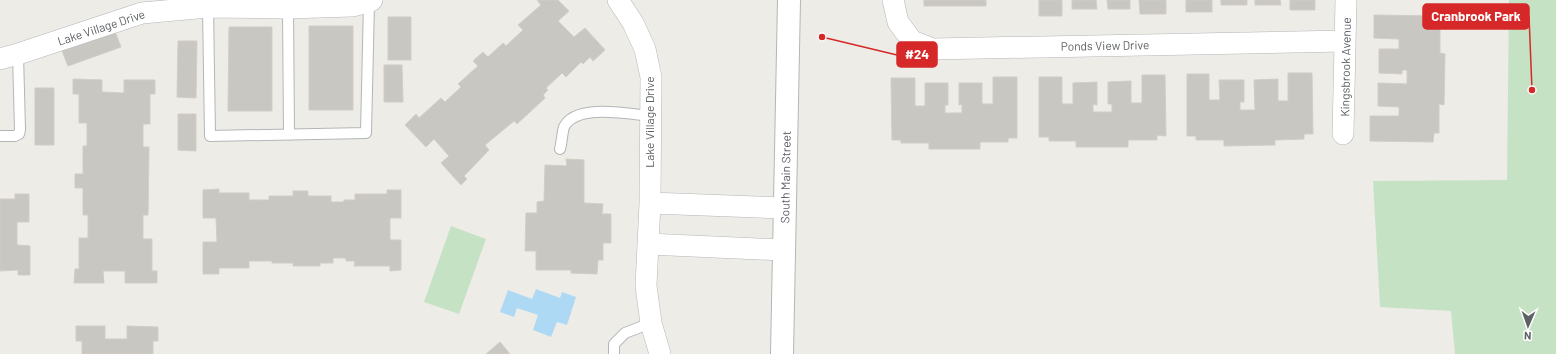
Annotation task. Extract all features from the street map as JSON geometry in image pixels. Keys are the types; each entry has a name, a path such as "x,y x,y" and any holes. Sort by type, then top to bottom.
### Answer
{"street":[{"name":"Lake Village Drive","path":"618,0 633,22 644,49 651,77 650,203 646,286 651,323 660,354"},
{"name":"South Main Street","path":"782,354 789,0"},
{"name":"Ponds View Drive","path":"893,0 898,22 912,41 933,48 1345,41"},
{"name":"Kingsbrook Avenue","path":"1343,134 1346,0"},
{"name":"Lake Village Drive","path":"9,57 142,13 208,6 288,8 352,6 370,1"},
{"path":"650,203 784,208"},
{"path":"648,244 783,250"}],"lane":[{"path":"208,6 210,136 366,133 370,1"},
{"path":"288,8 289,135"},
{"path":"0,136 15,136 19,134 20,130 9,57"},
{"path":"560,149 564,127 574,116 591,112 650,116"},
{"path":"614,354 614,344 625,332 651,323"}],"green space":[{"path":"1509,0 1556,0 1556,354 1455,354 1451,311 1380,307 1373,181 1507,180"},
{"path":"451,226 486,239 459,314 424,302"}],"water":[{"path":"536,289 560,298 562,292 576,297 567,325 557,322 551,337 533,330 538,315 517,308 514,317 500,312 508,290 532,299"}],"building":[{"path":"537,0 558,0 569,11 558,21 574,37 585,28 605,50 593,61 590,57 583,64 581,62 566,77 562,73 546,88 548,90 543,95 545,98 517,124 514,121 485,145 489,150 464,176 467,179 461,185 441,163 449,156 434,139 426,147 405,125 416,114 419,118 441,98 445,102 461,87 458,84 478,66 473,61 483,52 488,57 503,43 506,46 523,30 518,25 541,5"},
{"path":"924,0 986,0 986,6 924,6"},
{"path":"1039,0 1062,0 1062,16 1039,16"},
{"path":"1072,0 1096,0 1097,9 1072,9"},
{"path":"1107,0 1130,0 1130,9 1108,9"},
{"path":"1139,0 1166,0 1166,14 1140,14"},
{"path":"1186,0 1212,0 1212,12 1186,12"},
{"path":"1221,0 1247,0 1247,5 1221,5"},
{"path":"1255,0 1280,0 1281,5 1255,5"},
{"path":"1290,0 1315,0 1315,10 1290,10"},
{"path":"1374,15 1436,16 1436,26 1440,26 1440,53 1445,54 1444,105 1439,104 1439,133 1434,133 1433,142 1370,141 1370,116 1399,116 1399,107 1378,106 1378,83 1407,84 1407,70 1402,70 1402,74 1379,73 1379,49 1399,49 1399,39 1374,38"},
{"path":"388,17 411,17 411,60 388,60"},
{"path":"309,26 353,26 353,110 309,110"},
{"path":"229,27 272,27 272,111 228,111"},
{"path":"114,29 121,47 68,66 61,48"},
{"path":"178,41 197,41 196,98 177,97"},
{"path":"384,65 402,65 403,102 384,102"},
{"path":"1288,73 1312,73 1313,134 1304,134 1304,139 1275,140 1275,145 1224,146 1224,140 1196,140 1196,136 1187,136 1187,74 1209,74 1209,100 1220,100 1219,80 1244,80 1244,102 1240,102 1240,110 1255,110 1254,80 1278,79 1278,101 1288,101"},
{"path":"1142,75 1165,75 1166,136 1157,135 1157,140 1128,140 1128,147 1076,147 1076,141 1049,141 1049,137 1039,137 1039,77 1062,77 1062,104 1073,104 1073,83 1097,82 1097,105 1093,104 1093,112 1112,112 1112,104 1108,104 1108,82 1131,81 1131,103 1142,103"},
{"path":"993,77 1017,77 1017,138 1008,138 1008,142 980,142 980,149 929,149 929,143 901,143 901,140 892,140 891,78 915,78 915,106 925,106 925,83 948,83 948,105 945,105 945,113 962,113 962,104 959,105 959,83 982,83 982,104 993,104"},
{"path":"73,79 102,80 102,92 124,93 124,80 155,80 155,94 150,94 150,124 143,124 143,147 149,147 148,215 143,215 143,239 152,239 152,271 157,271 157,283 125,283 125,271 103,271 104,283 74,283 75,269 79,269 79,238 88,238 88,215 83,215 83,188 75,188 75,174 83,174 83,146 87,146 87,123 79,123 79,94 73,94"},
{"path":"35,88 54,88 54,145 35,145"},
{"path":"178,114 196,114 196,151 178,150"},
{"path":"566,159 584,160 584,203 603,204 602,214 611,214 611,243 603,243 603,260 598,260 597,274 571,273 571,270 536,270 536,251 525,251 526,213 537,213 537,202 544,201 545,165 567,166"},
{"path":"219,189 219,193 249,193 249,200 269,200 269,196 293,196 293,191 308,191 308,196 331,196 331,202 355,200 355,194 387,194 387,190 401,190 401,218 390,218 390,240 401,240 401,270 390,271 390,266 354,266 355,261 346,261 346,258 333,258 333,263 320,263 320,266 293,266 293,263 249,261 249,268 219,268 219,274 203,274 203,242 217,242 216,218 203,218 203,190"},
{"path":"15,194 29,194 29,222 17,222 17,245 30,246 30,275 18,275 18,270 0,271 0,199 15,199"},
{"path":"76,326 105,326 105,339 127,339 127,326 158,327 158,341 153,341 153,354 82,354 82,341 76,341"},
{"path":"500,342 510,354 486,354"}],"place":[{"name":"#24","path":"822,37"},
{"name":"Cranbrook Park","path":"1532,90"}]}
